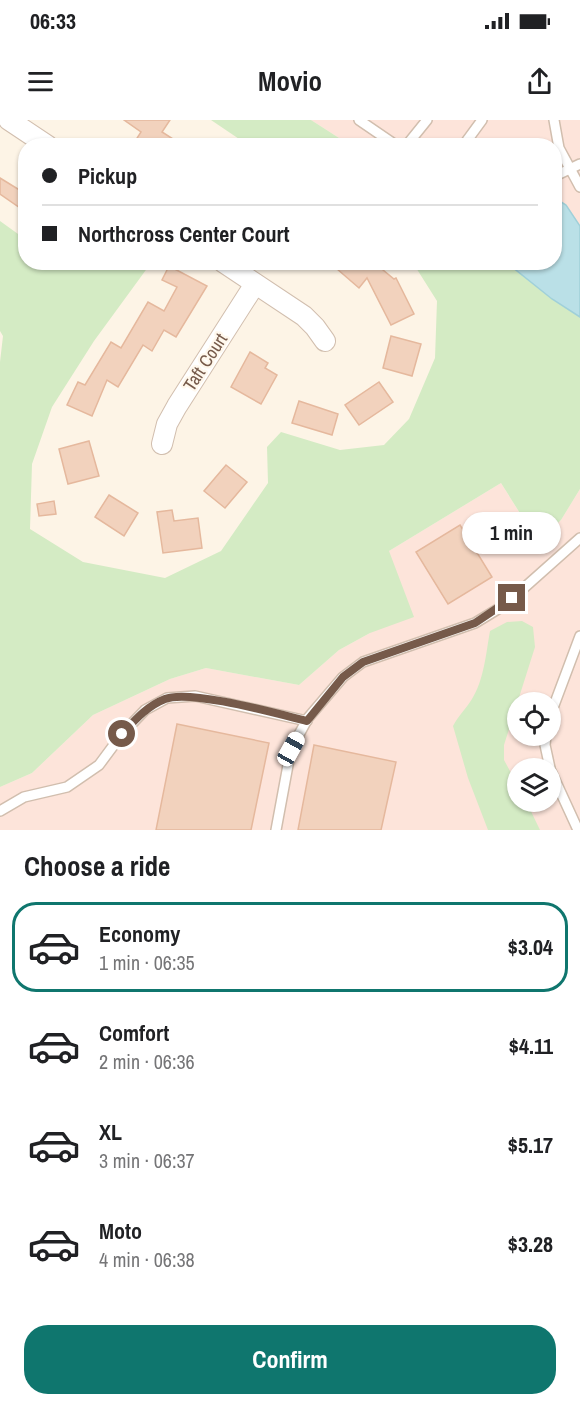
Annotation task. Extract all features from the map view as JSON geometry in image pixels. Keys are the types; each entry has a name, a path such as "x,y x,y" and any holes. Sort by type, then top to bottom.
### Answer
{"street":[{"path":"9,120 36,138"},
{"path":"235,270 304,316 326,341"},
{"name":"Taft Court","path":"162,444 167,424 177,406 255,284"}],"lane":[{"path":"359,120 385,138"},
{"path":"412,138 427,120"},
{"path":"469,138 482,120"},
{"path":"554,120 557,138"},
{"path":"562,154 580,187"},
{"path":"562,172 580,164"},
{"path":"276,830 291,749 307,721 343,677 363,662 475,623 498,609 580,538"},
{"path":"559,692 580,636"},
{"path":"0,811 24,797 67,786 99,765 122,734 145,710 167,698 195,696 307,721"},
{"path":"561,792 578,830"}],"shaded area":[{"path":"311,120 580,120 580,317 516,270 562,270 562,138 339,138"},
{"path":"501,483 537,541 561,520 580,489 580,830 0,830 0,787 32,773 93,715 170,679 206,668 299,685 339,650 370,633 389,551"}],"green space":[{"path":"211,120 311,120 339,138 238,138"},
{"path":"0,221 18,234 18,270 146,270 94,341 52,407 32,464 30,529 83,562 165,578 221,551 268,483 267,447 281,432 340,450 384,445 409,419 435,358 437,301 417,270 516,270 552,299 580,317 580,489 561,520 538,542 501,483 389,551 414,617 370,633 339,650 299,685 206,668 170,679 93,715 32,773 0,787 0,362 3,336 0,331"},
{"path":"522,621 533,627 535,647 521,692 507,692 507,736 504,745 504,760 507,766 507,812 531,812 540,830 488,830 468,778 453,726 476,692 484,666 490,631 507,622"}],"water":[{"path":"562,202 580,226 580,317 552,299 516,270 562,270"}],"building":[{"path":"124,120 170,120 162,132 171,138 137,138 141,132"},
{"path":"0,178 18,189 18,206 0,194"},
{"path":"167,270 177,270 207,286 176,337 164,330 152,351 143,345 118,387 107,380 92,416 67,405 78,382 85,385 111,342 121,348 148,302 164,311 177,287 162,280"},
{"path":"338,270 383,270 394,279 396,278 414,314 391,325 367,278 359,288"},
{"path":"391,336 421,344 412,376 383,368"},
{"path":"250,352 268,363 265,368 277,375 261,404 231,387"},
{"path":"379,382 393,402 359,425 345,405"},
{"path":"299,401 338,414 332,435 292,423"},
{"path":"89,441 99,476 68,484 59,449"},
{"path":"226,465 247,482 225,508 204,491"},
{"path":"109,495 138,513 124,536 95,517"},
{"path":"54,501 56,514 39,516 37,504"},
{"path":"172,510 174,521 198,518 202,548 163,553 157,512"},
{"path":"460,525 492,577 448,604 416,552"},
{"path":"177,724 269,743 251,830 156,830"},
{"path":"314,745 396,762 381,830 298,830"}],"route":[{"path":"122,734 145,710 167,698 195,696 307,721 343,677 363,662 475,623 512,598"}]}
